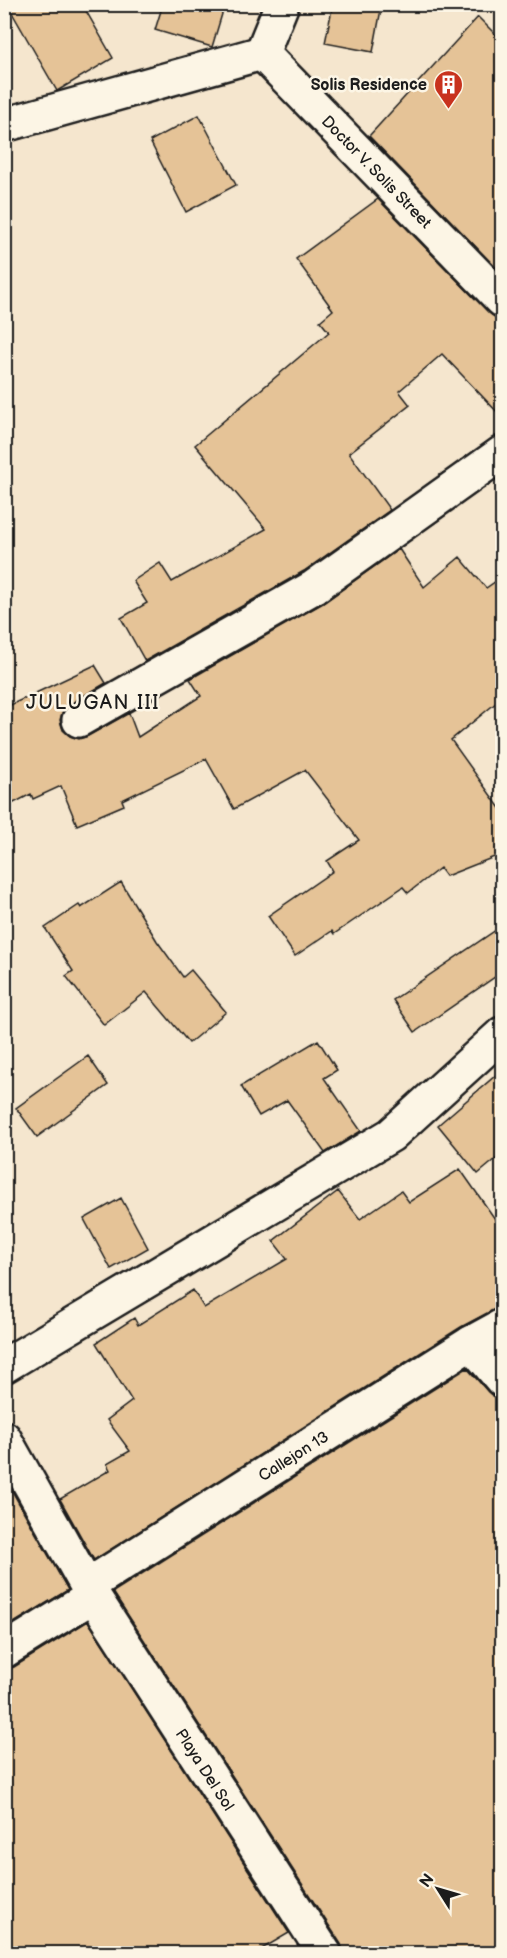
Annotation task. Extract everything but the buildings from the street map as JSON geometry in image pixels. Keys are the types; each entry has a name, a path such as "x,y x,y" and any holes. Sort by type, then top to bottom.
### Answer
{"street":[{"path":"4,125 262,53 282,4"},
{"name":"Doctor V. Solis Street","path":"262,53 502,300"},
{"path":"79,720 314,587 502,453"},
{"path":"4,1366 390,1135 502,1034"},
{"name":"Callejon 13","path":"4,1651 90,1591 471,1343 502,1326"},
{"path":"471,1343 502,1380"},
{"name":"Playa Del Sol","path":"4,1438 90,1591 325,1953"}],"place":[{"name":"Solis Residence","path":"448,110"}],"district":[{"name":"JULUGAN III","path":"93,702"}]}
